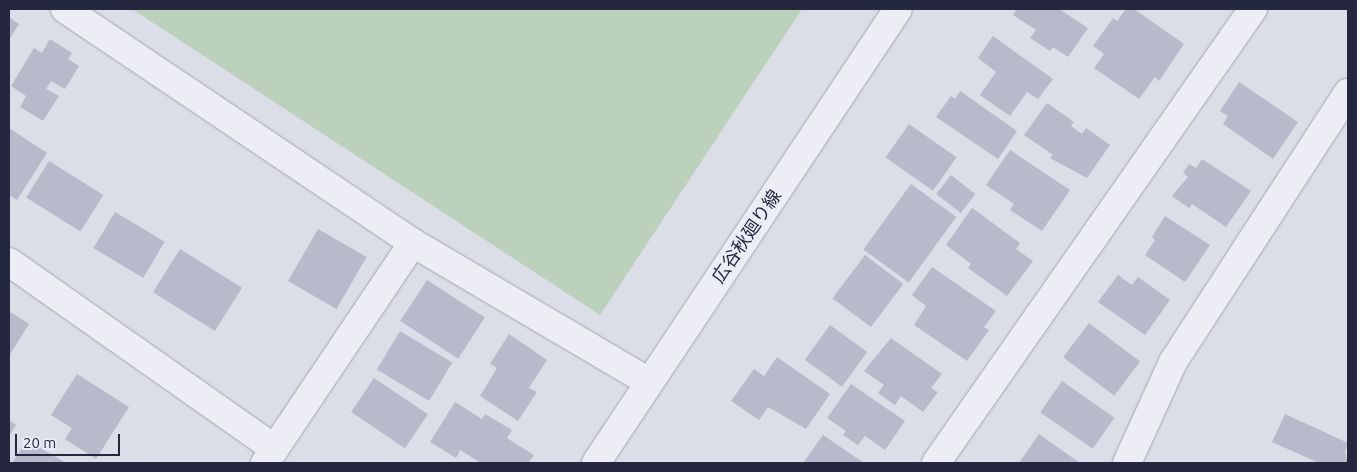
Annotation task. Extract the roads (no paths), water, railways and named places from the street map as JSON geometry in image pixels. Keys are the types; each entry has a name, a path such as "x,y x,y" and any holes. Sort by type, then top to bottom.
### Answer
{"street":[{"path":"65,9 414,243 649,382"},
{"name":"広谷秋廻り線","path":"596,463 898,9"},
{"path":"936,463 1253,9"},
{"path":"1127,463 1173,362 1348,93"},
{"path":"9,262 270,456 414,243"}]}
